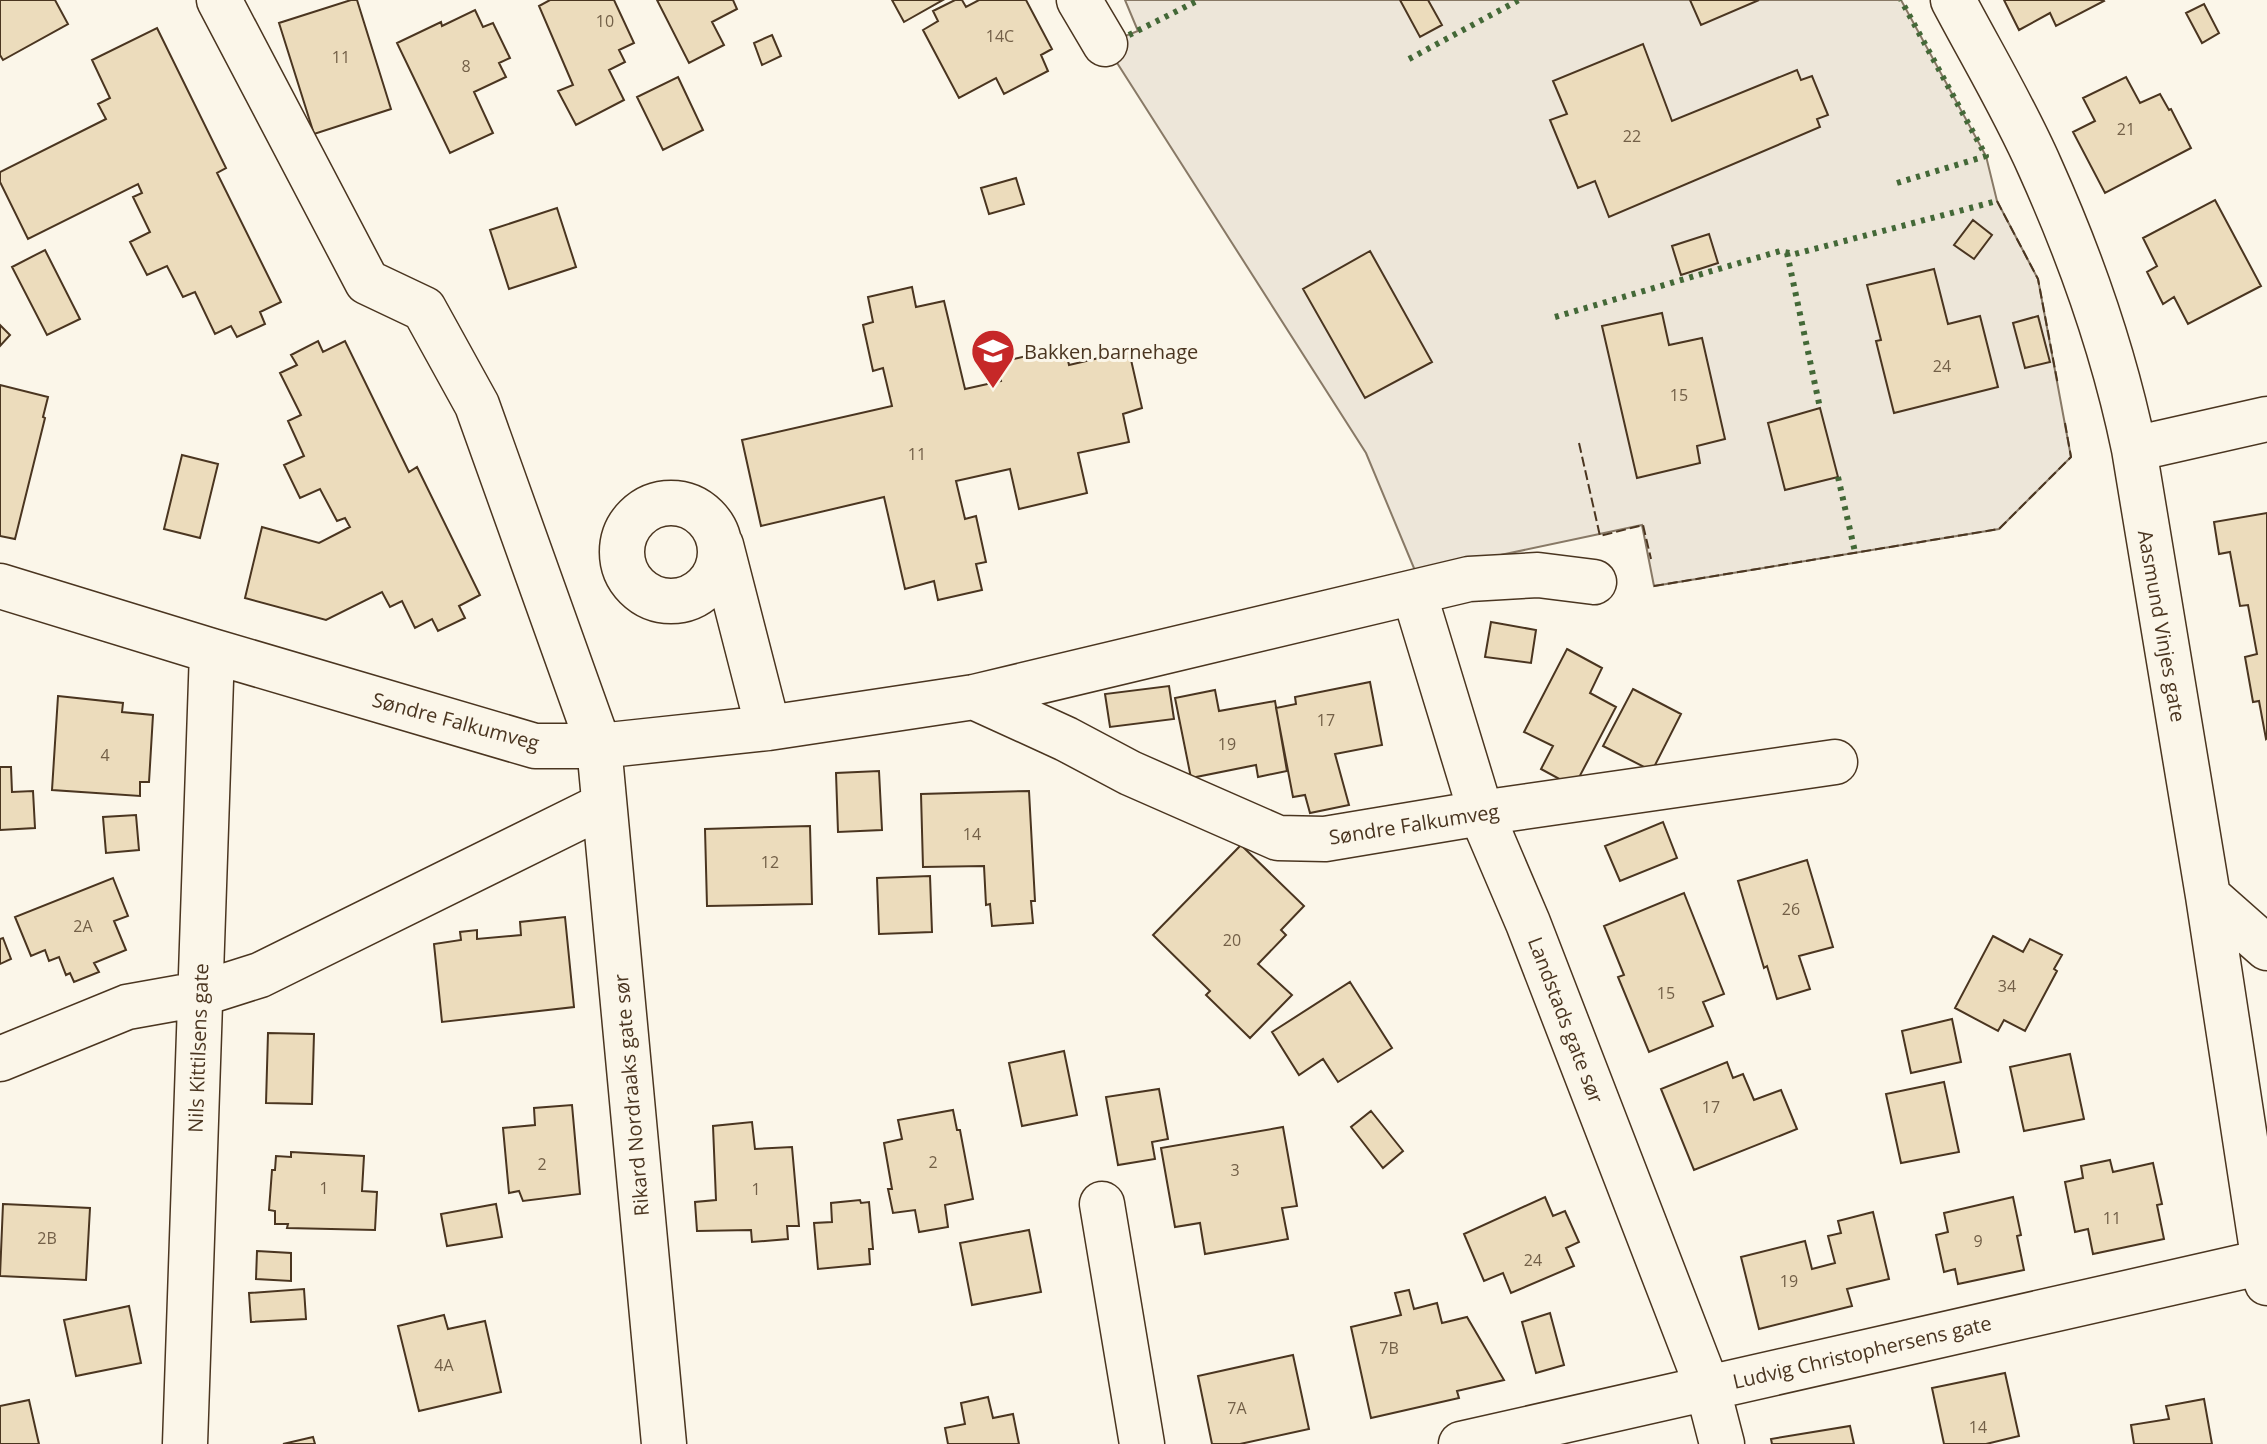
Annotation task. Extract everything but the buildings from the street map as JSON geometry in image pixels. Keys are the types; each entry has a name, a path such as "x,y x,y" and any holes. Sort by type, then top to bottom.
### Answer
{"street":[{"name":"Rikard Nordraaks gate sør","path":"219,0 367,282 424,309 477,405 599,746 664,1444"},
{"path":"1079,0 1105,44"},
{"name":"Aasmund Vinjes gate","path":"1953,0 2040,165 2084,275 2121,385 2208,896 2259,1172 2265,1272"},
{"path":"2134,449 2267,419"},
{"path":"704,481 768,728"},
{"name":"Søndre Falkumveg","path":"0,586 535,746 599,746 768,728 974,697 1469,579 1538,575 1594,582"},
{"name":"Landstads gate sør","path":"1414,593 1481,813 1528,923 1707,1386 1722,1444"},
{"name":"Nils Kittilsens gate","path":"185,1444 212,651"},
{"name":"Søndre Falkumveg","path":"974,697 1066,739 1130,773 1278,838 1325,839 1481,813 1835,762"},
{"path":"0,1059 127,1007 200,994 260,975 604,805"},
{"path":"2208,896 2267,948"},
{"path":"1102,1204 1142,1444"},
{"name":"Ludvig Christophersens gate","path":"1461,1444 1707,1386 2265,1272"}],"shaded area":[{"path":"1125,0 1901,0 1986,156 1997,201 2038,279 2071,457 1999,529 1654,586 1642,525 1416,573 1366,453 1105,44 1138,31"}],"hedge":[{"path":"1129,35 1199,0"},
{"path":"1409,59 1519,0"},
{"path":"1897,183 1986,156 1901,0"},
{"path":"1555,317 1780,251 1795,254 1997,201"},
{"path":"1787,253 1820,408"},
{"path":"1838,477 1855,552"}],"fence":[{"path":"1997,201 2038,279 2058,385"},
{"path":"1654,586 1999,529 2071,457 2065,423"},
{"path":"1579,443 1600,536 1643,525 1651,559"}],"place":[{"name":"Bakken barnehage","path":"993,390"}]}
